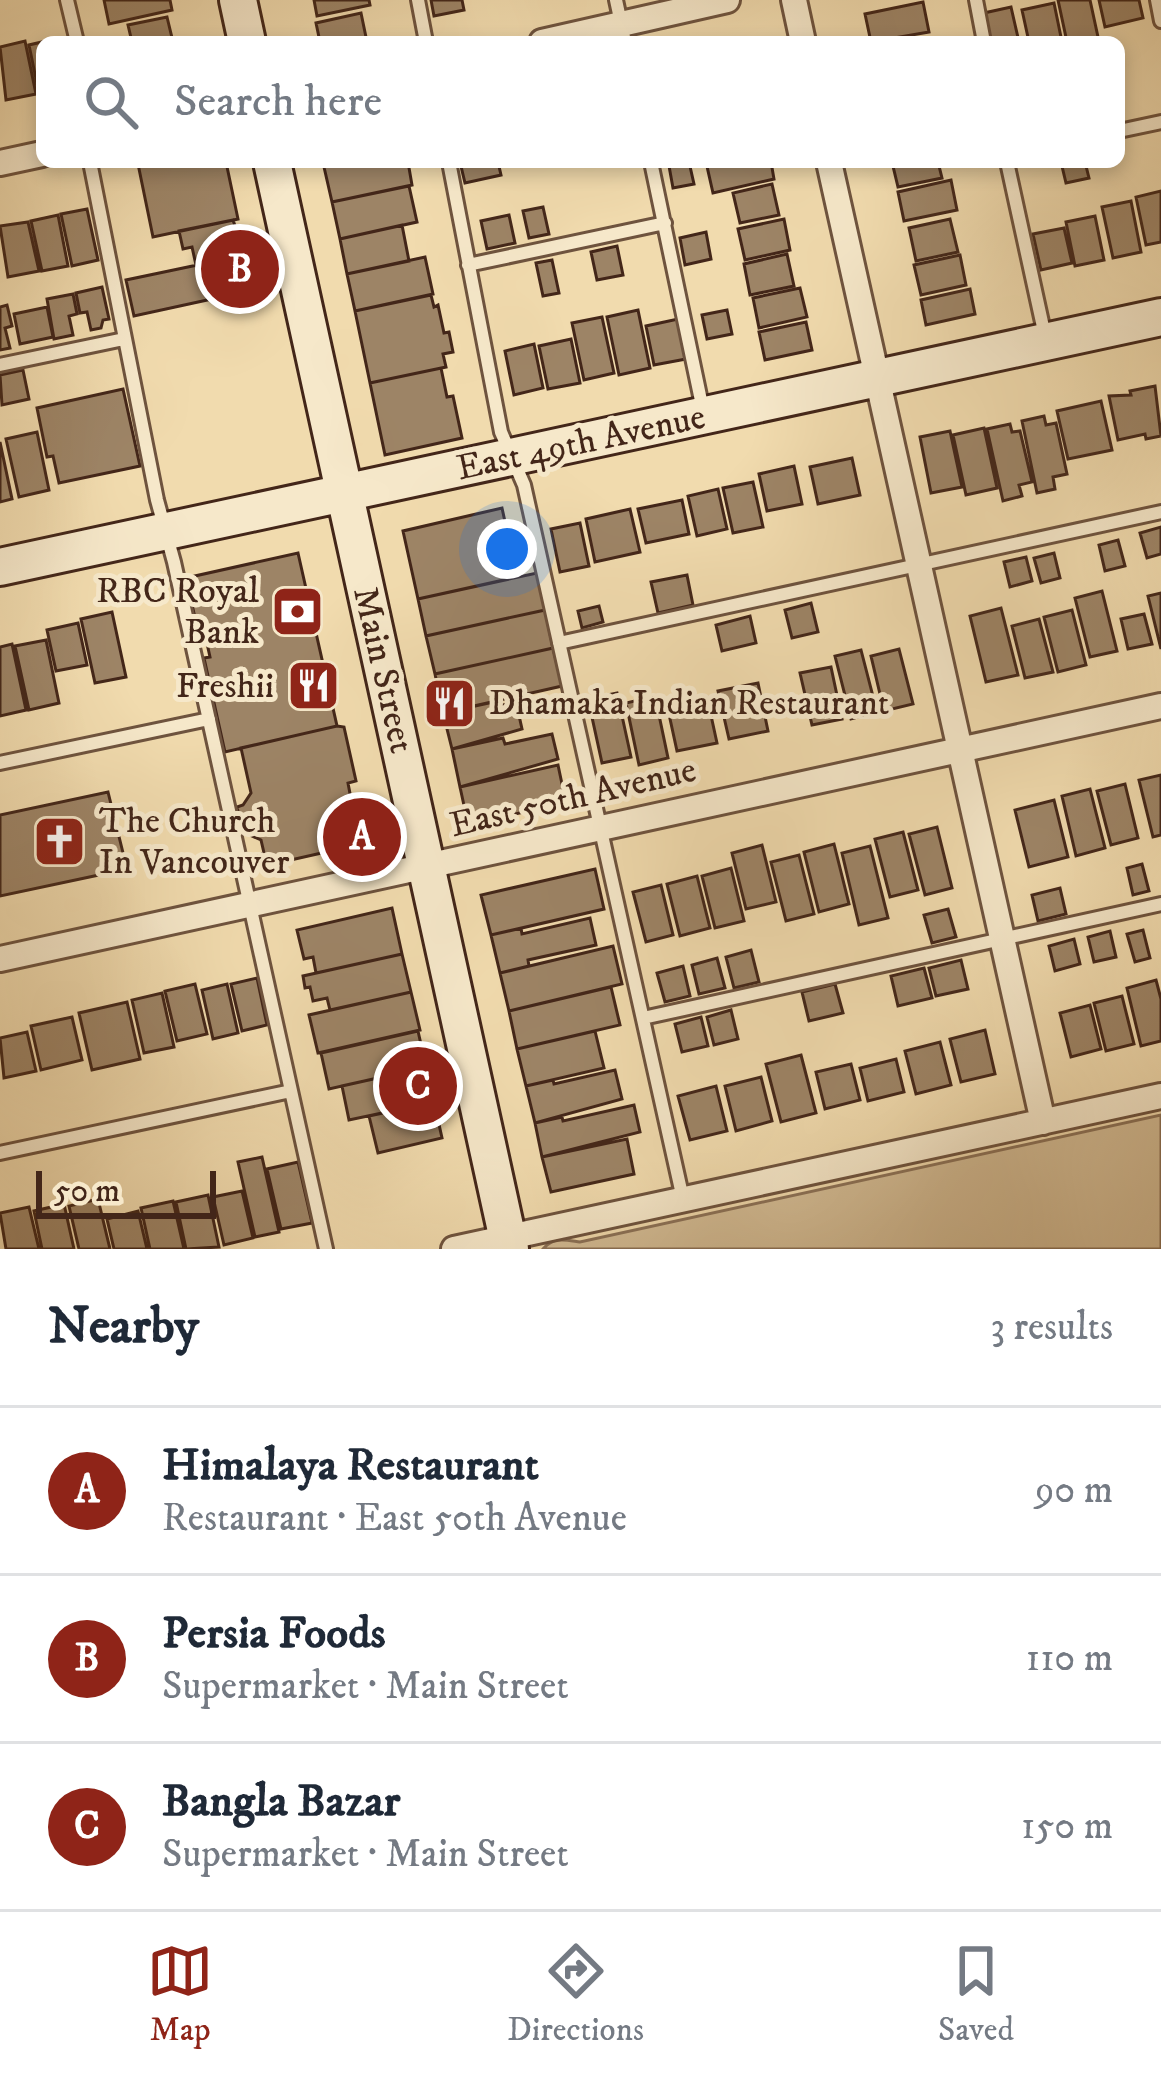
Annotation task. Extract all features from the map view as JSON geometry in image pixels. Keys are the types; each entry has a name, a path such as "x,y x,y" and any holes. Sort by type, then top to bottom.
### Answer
{"street":[{"path":"238,0 246,36"},
{"path":"565,36 727,0"},
{"path":"794,0 802,36"},
{"path":"0,163 36,155"},
{"name":"Main Street","path":"273,168 508,1243"},
{"path":"830,168 1042,1122"},
{"name":"East 49th Avenue","path":"0,567 1161,317"},
{"name":"East 50th Avenue","path":"0,959 1161,706"},
{"path":"454,1249 508,1243 1161,1096"}],"lane":[{"path":"67,0 76,36"},
{"path":"418,0 425,36"},
{"path":"976,0 983,36"},
{"path":"1157,0 1161,21"},
{"path":"1125,130 1161,122"},
{"path":"91,168 124,339 326,1249"},
{"path":"450,168 501,432 524,485 684,1200"},
{"path":"652,168 704,417"},
{"path":"1008,168 1046,343"},
{"path":"468,265 665,223"},
{"path":"0,364 124,339"},
{"path":"559,643 1161,512"},
{"path":"0,763 209,718"},
{"path":"644,1018 1161,904"},
{"path":"0,1154 290,1091"}],"shaded area":[{"path":"1161,1115 1161,1249 543,1249 556,1241 580,1242"}],"building":[{"path":"104,0 170,0 172,10 109,24"},
{"path":"314,0 369,0 370,5 317,16"},
{"path":"431,0 462,0 464,10 434,16"},
{"path":"1058,0 1090,0 1098,36 1066,36"},
{"path":"1099,0 1139,0 1143,18 1105,27"},
{"path":"923,2 929,32 870,36 865,14"},
{"path":"1054,3 1061,36 1028,36 1022,10"},
{"path":"1011,7 1018,36 989,36 984,13"},
{"path":"361,13 366,36 319,36 316,23"},
{"path":"167,17 172,36 131,36 128,25"},
{"path":"25,41 36,94 6,100 0,47"},
{"path":"36,43 36,79 29,45"},
{"path":"139,168 227,168 238,219 153,237"},
{"path":"324,168 409,168 412,185 332,202"},
{"path":"461,168 499,168 501,175 465,183"},
{"path":"669,168 690,168 694,184 673,188"},
{"path":"707,168 772,168 774,179 713,193"},
{"path":"893,168 940,168 942,178 898,187"},
{"path":"1062,168 1086,168 1089,178 1066,183"},
{"path":"951,180 957,210 904,221 898,192"},
{"path":"772,184 779,215 740,223 733,193"},
{"path":"409,186 417,222 340,239 332,202"},
{"path":"1161,191 1161,242 1146,245 1136,197"},
{"path":"1131,201 1141,252 1113,258 1102,207"},
{"path":"543,207 549,234 529,238 523,211"},
{"path":"87,209 98,260 72,266 61,214"},
{"path":"58,215 68,266 42,271 31,221"},
{"path":"509,215 515,243 487,249 481,221"},
{"path":"1095,216 1104,260 1075,266 1066,222"},
{"path":"784,219 790,250 745,260 738,229"},
{"path":"950,219 958,252 916,261 909,228"},
{"path":"233,220 245,255 196,265 192,247 183,249 179,231"},
{"path":"28,222 39,271 8,277 0,226"},
{"path":"402,225 409,261 347,274 340,239"},
{"path":"1064,228 1072,263 1041,270 1033,234"},
{"path":"706,232 711,259 685,265 680,238"},
{"path":"617,246 623,275 597,280 591,252"},
{"path":"787,254 794,286 750,295 744,264"},
{"path":"245,255 253,290 134,316 126,280"},
{"path":"960,255 966,285 921,295 914,265"},
{"path":"425,257 433,294 355,311 347,274"},
{"path":"552,260 559,293 543,296 536,263"},
{"path":"102,287 109,319 91,330 87,312 80,313 76,293"},
{"path":"800,288 807,317 759,328 753,298"},
{"path":"970,289 975,314 926,325 921,300"},
{"path":"73,294 77,314 69,316 73,335 54,339 47,299"},
{"path":"431,295 444,333 449,332 453,352 443,354 446,367 370,383 355,311"},
{"path":"7,305 10,348 0,350 0,307"},
{"path":"47,307 53,337 20,344 14,314"},
{"path":"638,310 650,368 619,375 607,317"},
{"path":"727,310 732,334 707,339 702,315"},
{"path":"602,317 614,373 584,380 572,323"},
{"path":"678,319 686,359 654,365 646,326"},
{"path":"806,322 812,350 765,360 759,332"},
{"path":"571,339 580,383 548,389 539,346"},
{"path":"534,344 543,388 514,395 505,351"},
{"path":"441,368 462,438 385,455 370,383"},
{"path":"23,370 29,399 2,405 0,375"},
{"path":"1155,386 1161,436 1118,440 1109,396 1131,395 1130,391"},
{"path":"123,389 140,466 59,483 53,456 47,457 37,408"},
{"path":"1101,401 1112,450 1068,459 1057,411"},
{"path":"1044,416 1046,425 1056,423 1067,474 1053,477 1055,489 1037,493 1022,421"},
{"path":"1010,424 1012,432 1020,431 1032,482 1019,485 1022,496 1003,501 987,429"},
{"path":"984,428 997,488 966,495 953,435"},
{"path":"950,431 962,487 931,493 920,437"},
{"path":"37,432 49,490 19,497 6,439"},
{"path":"0,442 12,499 0,502"},
{"path":"852,458 860,495 818,504 810,467"},
{"path":"794,466 802,504 767,511 759,474"},
{"path":"753,482 763,527 733,533 723,488"},
{"path":"718,489 727,529 697,536 688,496"},
{"path":"682,500 689,534 646,543 638,509"},
{"path":"502,508 517,577 418,599 403,531"},
{"path":"630,509 640,552 595,562 586,519"},
{"path":"580,523 589,566 560,572 551,529"},
{"path":"1161,527 1161,554 1147,558 1140,533"},
{"path":"1118,540 1125,566 1105,571 1099,545"},
{"path":"298,553 337,726 225,752 204,658 210,657 204,630 198,631 186,578"},
{"path":"1054,553 1060,578 1041,583 1034,558"},
{"path":"1026,557 1032,581 1010,587 1004,562"},
{"path":"537,573 545,610 426,636 418,599"},
{"path":"687,575 693,605 658,613 651,582"},
{"path":"1102,591 1117,651 1090,657 1075,598"},
{"path":"1161,593 1161,649 1148,596"},
{"path":"811,603 818,632 792,638 785,610"},
{"path":"599,606 603,622 582,628 578,611"},
{"path":"1001,608 1018,675 986,682 970,616"},
{"path":"545,610 553,648 435,674 426,636"},
{"path":"1072,610 1086,665 1058,672 1044,617"},
{"path":"112,612 126,677 95,683 81,619"},
{"path":"1144,614 1152,644 1128,649 1121,619"},
{"path":"750,616 756,643 722,651 716,625"},
{"path":"1039,619 1053,672 1025,678 1012,626"},
{"path":"78,623 87,665 56,671 47,630"},
{"path":"46,640 59,703 29,710 15,646"},
{"path":"12,644 26,710 0,716 0,647"},
{"path":"553,648 562,686 443,713 435,674"},
{"path":"899,649 913,704 884,711 871,656"},
{"path":"861,650 877,712 851,719 835,656"},
{"path":"831,667 842,719 812,725 800,673"},
{"path":"758,683 768,731 729,739 718,691"},
{"path":"617,693 631,757 602,763 588,699"},
{"path":"655,696 668,758 639,765 626,703"},
{"path":"707,697 717,743 677,751 667,705"},
{"path":"498,701 499,706 516,702 522,729 452,749 443,713"},
{"path":"344,727 356,781 348,783 352,804 361,801 370,842 260,867 261,840 243,832 237,807 251,793 241,748"},
{"path":"552,734 558,759 460,787 452,749"},
{"path":"558,765 566,803 468,824 460,787"},
{"path":"1161,775 1161,835 1153,837 1139,780"},
{"path":"1125,784 1138,838 1111,845 1097,791"},
{"path":"1090,789 1105,848 1076,856 1062,796"},
{"name":"The Church In Vancouver","path":"108,792 127,869 0,896 0,815"},
{"path":"1054,800 1068,857 1029,867 1015,810"},
{"path":"937,827 952,888 925,895 909,834"},
{"path":"903,832 918,890 890,897 875,839"},
{"path":"834,844 849,904 819,912 804,852"},
{"path":"762,845 776,902 746,909 732,853"},
{"path":"870,846 888,918 859,925 842,853"},
{"path":"799,855 814,914 786,921 771,862"},
{"path":"1142,864 1149,891 1133,895 1127,868"},
{"path":"731,868 744,921 715,928 702,876"},
{"path":"595,869 604,909 491,935 481,895"},
{"path":"697,876 710,928 680,936 667,884"},
{"path":"661,885 673,935 646,942 633,892"},
{"path":"1060,888 1066,914 1038,921 1032,895"},
{"path":"392,908 402,954 316,973 313,957 304,959 297,930"},
{"path":"948,909 956,937 932,943 924,915"},
{"path":"590,918 596,945 528,960 529,966 500,973 491,935 521,928 522,934"},
{"path":"1143,930 1150,958 1135,962 1127,934"},
{"path":"1110,931 1116,957 1094,962 1088,937"},
{"path":"1074,939 1080,964 1055,971 1049,946"},
{"path":"613,946 622,984 509,1011 500,973"},
{"path":"751,950 759,982 734,988 726,957"},
{"path":"402,954 411,992 330,1010 327,998 313,1001 310,987 305,988 303,976"},
{"path":"717,958 725,988 699,994 692,965"},
{"path":"961,960 968,989 936,996 929,968"},
{"path":"683,966 690,996 665,1002 657,973"},
{"path":"924,968 932,998 898,1006 891,976"},
{"path":"257,978 267,1025 242,1031 231,984"},
{"path":"1156,980 1161,1041 1141,1046 1127,988"},
{"path":"195,984 207,1034 177,1041 165,991"},
{"path":"227,984 238,1033 213,1039 202,990"},
{"path":"835,984 843,1013 809,1021 802,992"},
{"path":"611,987 620,1025 517,1049 509,1011"},
{"path":"411,992 420,1030 318,1053 309,1015"},
{"path":"162,993 174,1047 144,1053 132,1000"},
{"path":"1122,996 1134,1044 1106,1051 1094,1003"},
{"path":"127,1002 140,1059 92,1070 79,1013"},
{"path":"1090,1005 1101,1049 1071,1057 1060,1013"},
{"path":"731,1010 738,1039 714,1045 707,1017"},
{"path":"72,1017 82,1060 41,1070 31,1026"},
{"path":"701,1017 708,1046 682,1052 675,1024"},
{"path":"985,1030 995,1074 961,1082 950,1039"},
{"path":"418,1031 426,1067 329,1089 321,1053"},
{"path":"595,1031 604,1068 526,1086 517,1049"},
{"path":"27,1032 36,1071 4,1078 0,1038"},
{"path":"940,1042 951,1085 916,1094 905,1051"},
{"path":"801,1055 816,1113 781,1122 766,1064"},
{"path":"896,1059 904,1092 868,1101 860,1068"},
{"path":"851,1064 860,1100 825,1109 816,1072"},
{"path":"427,1067 434,1102 349,1120 342,1086"},
{"path":"615,1070 622,1099 535,1123 526,1086"},
{"path":"761,1077 772,1121 736,1131 725,1086"},
{"path":"716,1086 727,1131 690,1140 678,1096"},
{"path":"434,1102 442,1138 378,1153 369,1116"},
{"path":"634,1105 640,1132 542,1157 535,1123"},
{"path":"627,1139 634,1174 551,1192 542,1157"},
{"path":"262,1157 279,1232 255,1237 238,1162"},
{"path":"298,1162 312,1223 281,1229 267,1169"},
{"path":"242,1191 253,1238 224,1245 213,1197"},
{"path":"208,1195 219,1247 186,1249 176,1202"},
{"path":"98,1199 110,1249 79,1249 69,1206"},
{"path":"173,1201 184,1249 150,1249 141,1208"},
{"path":"64,1204 74,1249 42,1249 34,1211"},
{"path":"29,1207 39,1249 6,1249 0,1213"},
{"path":"138,1211 147,1249 114,1249 107,1219"}],"place":[{"name":"Persia Foods","path":"240,269"},
{"name":"RBC Royal Bank","path":"298,612"},
{"name":"Freshii","path":"313,686"},
{"name":"Dhamaka Indian Restaurant","path":"450,703"},
{"name":"Himalaya Restaurant","path":"362,837"},
{"name":"The Church In Vancouver","path":"60,842"},
{"name":"Bangla Bazar","path":"418,1086"}]}
